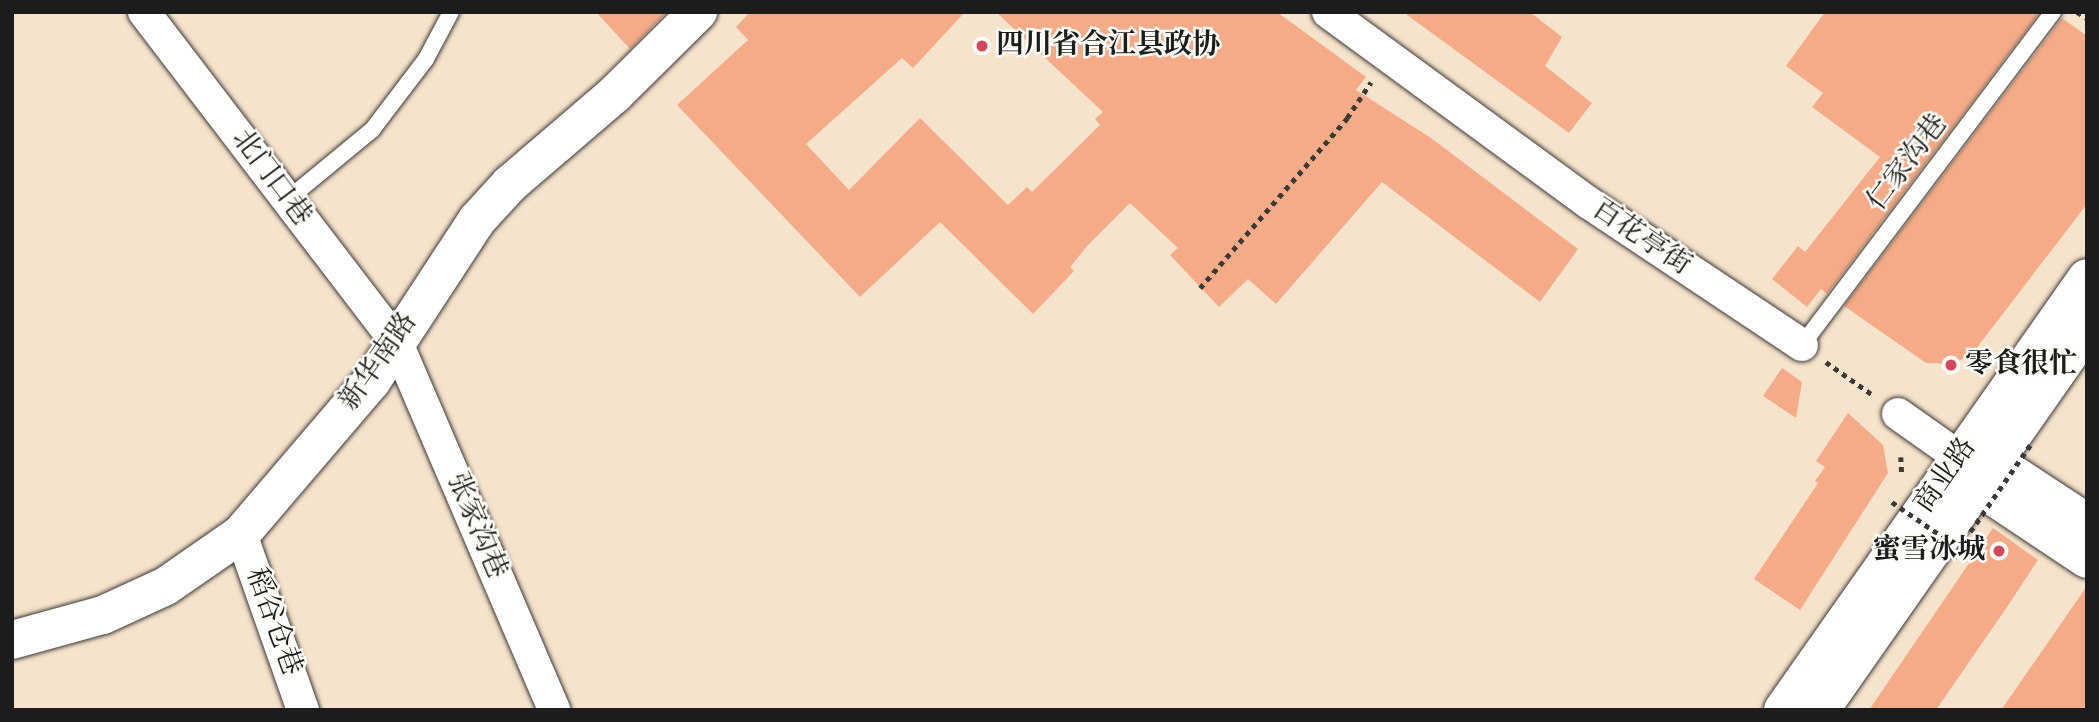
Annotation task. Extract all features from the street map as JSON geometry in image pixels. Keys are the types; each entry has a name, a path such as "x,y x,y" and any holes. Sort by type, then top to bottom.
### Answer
{"street":[{"name":"北门口巷","path":"144,12 397,343"},
{"name":"新华南路","path":"12,640 128,603 166,586 241,534 371,383 477,220 698,12"},
{"name":"百花亭街","path":"1328,12 1589,203 1802,345"},
{"name":"商业路","path":"1820,710 1976,468 2087,278"},
{"name":"商业路","path":"1783,710 2087,329"},
{"name":"张家沟巷","path":"397,343 554,710"},
{"path":"1898,414 1976,468 2087,559"},
{"path":"1976,468 2087,523"},
{"name":"稻谷仓巷","path":"241,534 303,710"}],"lane":[{"path":"288,200 372,130 426,59 451,12"},
{"name":"仁家沟巷","path":"1802,345 2053,12"}],"path":[{"path":"2077,12 2087,18"},
{"path":"1200,288 1366,90"},
{"path":"1802,345 1898,414"},
{"path":"1898,490 1892,502 1959,548 2030,445"},
{"path":"1900,452 1900,484"}],"building":[{"path":"596,12 667,12 630,49"},
{"path":"750,12 965,12 913,68 902,58 806,144 849,190 920,118 1008,205 1027,187 1032,192 1100,125 1095,119 1103,112 996,12 1277,12 1366,77 1356,90 1431,138 1578,249 1540,302 1382,182 1276,304 1248,279 1219,307 1170,255 1178,248 1130,203 1088,245 1070,267 1074,271 1033,314 940,222 860,297 677,105 748,40 736,27"},
{"path":"1403,12 1530,12 1562,37 1545,66 1592,103 1569,133"},
{"path":"1825,12 2040,12 1827,294 1821,289 1807,307 1772,279 1798,246 1805,252 1880,157 1812,107 1823,93 1786,66"},
{"path":"2062,18 2087,36 2087,204 1972,354 1953,364 1926,363 1844,306"},
{"path":"1782,368 1802,382 1796,418 1763,396"},
{"path":"1848,413 1883,445 1888,473 1800,610 1754,579 1818,483 1815,481 1825,467 1816,461"},
{"path":"1993,528 2038,560 2009,604 1936,710 1869,710"},
{"path":"2087,586 2087,710 2001,710 2015,690"}],"place":[{"name":"四川省合江县政协","path":"982,46"},
{"name":"零食很忙","path":"1951,365"},
{"name":"蜜雪冰城","path":"1999,551"}]}
